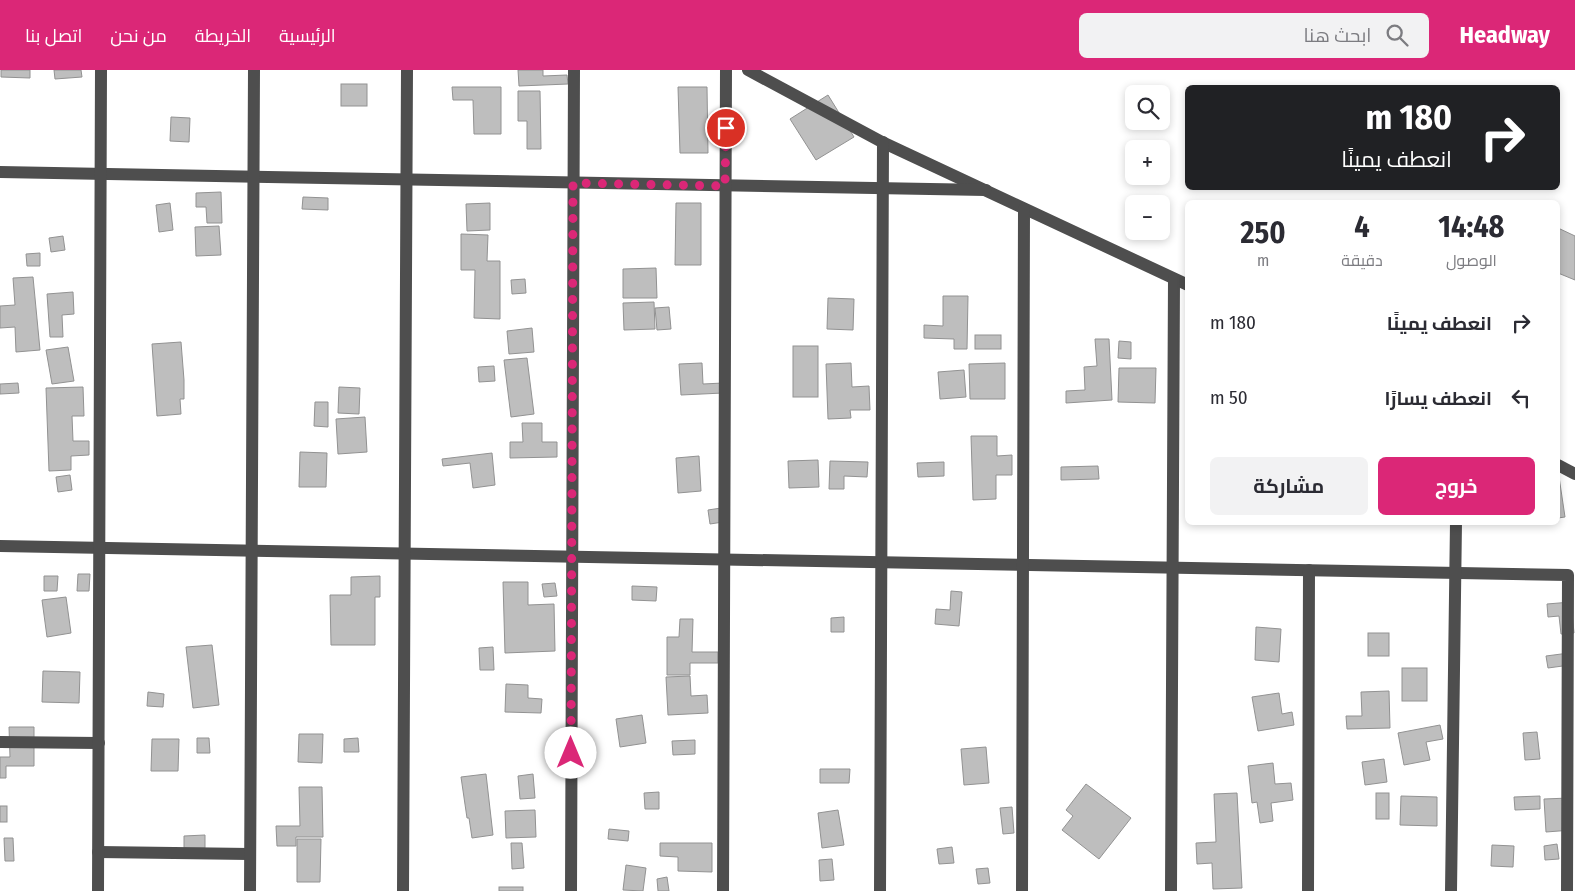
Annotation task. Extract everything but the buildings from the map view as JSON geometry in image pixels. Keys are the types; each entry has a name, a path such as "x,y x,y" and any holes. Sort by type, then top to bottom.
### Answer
{"street":[{"path":"98,891 101,70"},
{"path":"250,891 254,70"},
{"path":"403,891 407,70"},
{"path":"570,891 574,70"},
{"path":"723,891 726,70"},
{"path":"748,70 883,142 1185,284"},
{"path":"880,891 883,142"},
{"path":"0,172 986,190"},
{"path":"1022,891 1024,209"},
{"path":"1171,891 1174,279"},
{"path":"1560,466 1575,474"},
{"path":"1451,891 1456,525"},
{"path":"0,546 1568,575 1567,891"},
{"path":"1308,891 1309,570"},
{"path":"0,742 99,743"},
{"path":"98,852 250,854"}],"route":[{"path":"571,753 573,183 725,186 726,128"}]}
